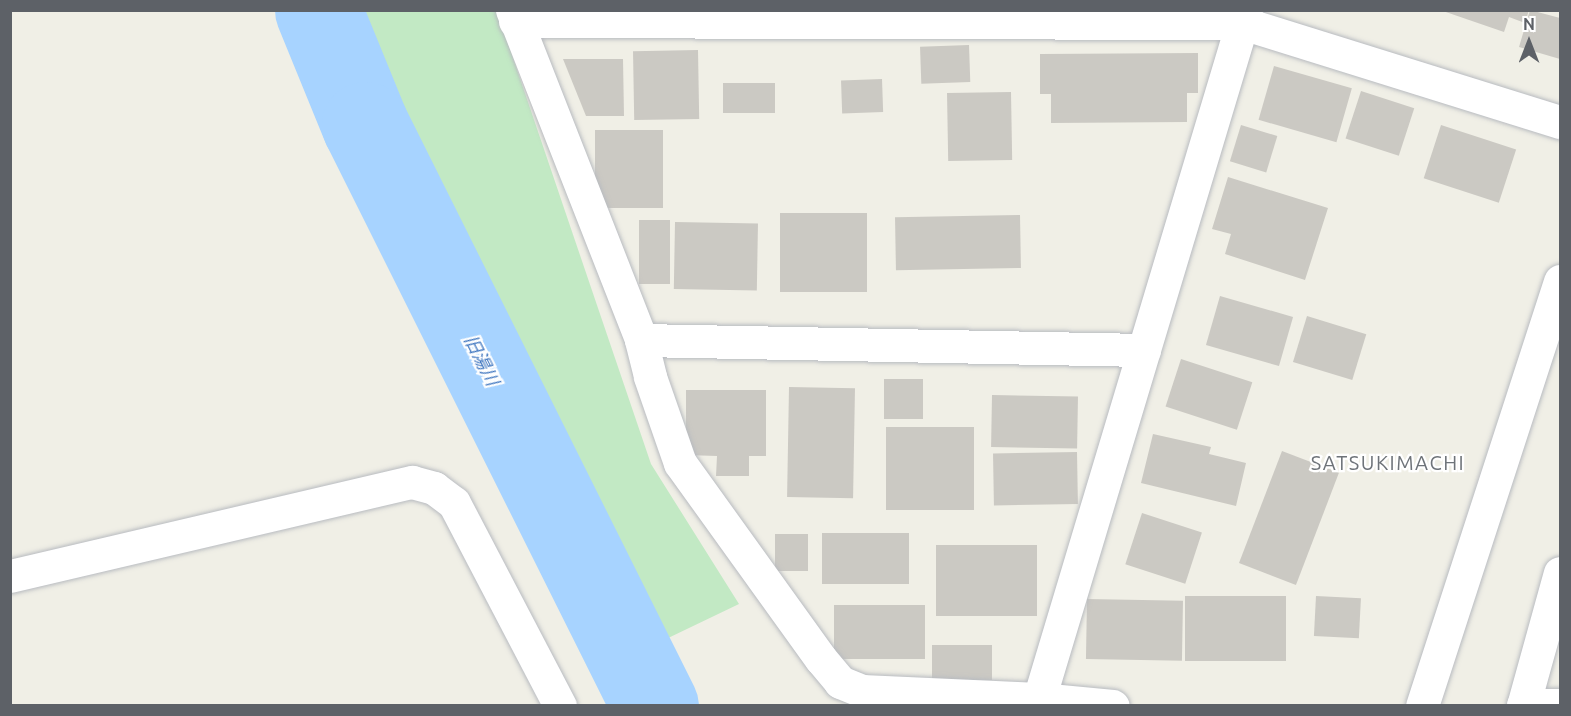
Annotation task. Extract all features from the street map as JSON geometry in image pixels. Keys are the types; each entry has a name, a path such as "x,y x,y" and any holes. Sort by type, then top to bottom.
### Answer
{"street":[{"path":"1113,705 1039,699 862,691 840,682 681,463 650,377 641,340 513,16 1244,17 1560,122"},
{"path":"1039,699 1244,17"},
{"path":"1422,705 1560,281"},
{"path":"641,340 1144,350"},
{"path":"10,576 412,482 434,488 454,503 560,705"},
{"path":"1560,573 1523,705 1560,705"}],"green space":[{"path":"333,11 497,11 651,464 739,604 639,652 453,280"}],"building":[{"path":"1440,10 1529,10 1525,23 1509,17 1504,32"},
{"path":"1530,10 1560,18 1560,59 1519,47"},
{"path":"969,45 970,82 921,84 920,47"},
{"path":"698,50 699,119 634,120 633,51"},
{"path":"1198,53 1198,93 1187,93 1187,122 1051,123 1051,94 1040,94 1040,54"},
{"path":"563,59 623,59 624,116 586,116"},
{"path":"1274,66 1352,88 1336,142 1259,120"},
{"path":"882,79 883,112 842,113 841,80"},
{"path":"723,83 775,83 775,113 723,113"},
{"path":"1361,91 1414,108 1399,156 1346,139"},
{"path":"1011,92 1012,160 948,161 947,93"},
{"path":"1241,125 1277,136 1266,172 1230,161"},
{"path":"1441,125 1516,149 1499,203 1424,178"},
{"path":"595,130 663,130 663,208 595,208"},
{"path":"1228,177 1328,208 1305,280 1225,254 1231,234 1212,229"},
{"path":"780,213 867,213 867,292 780,292"},
{"path":"1020,215 1021,268 896,270 895,217"},
{"path":"639,220 670,220 670,284 639,284"},
{"path":"675,222 758,223 757,290 674,289"},
{"path":"1220,296 1293,317 1279,366 1206,345"},
{"path":"1307,316 1366,334 1352,380 1293,362"},
{"path":"1181,359 1252,382 1237,430 1166,407"},
{"path":"884,379 923,379 923,419 884,419"},
{"path":"789,387 855,388 853,498 787,497"},
{"path":"686,390 766,390 766,456 749,456 749,476 716,476 717,456 686,455"},
{"path":"992,395 1078,397 1077,448 991,447"},
{"path":"886,427 974,427 974,510 886,510"},
{"path":"1153,434 1211,447 1209,454 1246,463 1236,506 1141,483"},
{"path":"1282,451 1339,473 1296,585 1239,563"},
{"path":"1077,452 1078,504 994,505 993,453"},
{"path":"1142,513 1202,532 1185,584 1125,564"},
{"path":"822,533 909,533 909,584 822,584"},
{"path":"775,534 808,534 808,571 775,571"},
{"path":"936,545 1037,545 1037,616 936,616"},
{"path":"1185,596 1286,596 1286,661 1185,661"},
{"path":"1316,596 1361,598 1359,638 1314,636"},
{"path":"1087,599 1183,601 1182,661 1086,659"},
{"path":"834,605 925,605 925,659 834,659"},
{"path":"932,645 992,645 992,680 932,680"}],"waterway":[{"name":"旧湯川","path":"318,10 365,125 655,706"}],"district":[{"name":"SATSUKIMACHI","path":"1388,462"}]}
